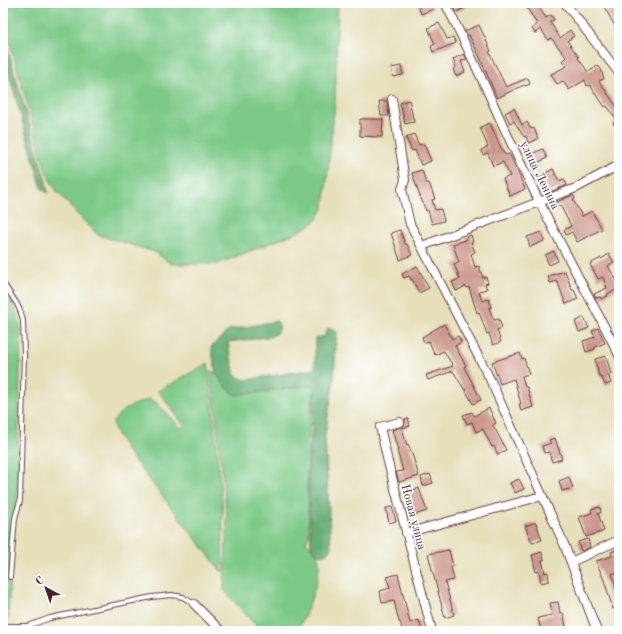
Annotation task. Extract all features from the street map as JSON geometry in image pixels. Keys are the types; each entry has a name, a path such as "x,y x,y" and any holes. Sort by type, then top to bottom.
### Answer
{"street":[{"name":"улица Ленина","path":"445,3 470,51 539,201 619,355"},
{"path":"565,3 619,73"},
{"path":"392,99 405,180 402,189 410,224 490,379 571,562 597,631"},
{"path":"422,246 576,188 619,165"},
{"name":"Новая улица","path":"400,422 380,427 432,631"},
{"path":"406,533 542,496"},
{"path":"571,562 619,540"},
{"path":"194,604 221,631"}],"lane":[{"path":"3,283 17,304 21,313 24,354 20,501 15,518 10,577"},
{"path":"3,626 28,626 50,618 152,597 172,595 183,597 194,604"}],"green space":[{"path":"3,3 338,3 335,103 324,207 316,221 298,232 217,264 171,264 155,252 98,235 56,190 47,175 3,18"},
{"path":"3,32 48,193 42,189 3,54"},
{"path":"3,288 15,309 19,320 21,333 17,499 13,516 8,618 3,619"},
{"path":"277,321 280,327 276,334 270,337 228,342 235,376 245,380 315,369 315,338 325,336 327,329 332,328 337,332 334,379 325,436 331,550 325,554 318,554 311,547 308,473 315,385 236,395 226,387 216,373 211,347 229,330"},
{"path":"208,363 223,511 222,572 127,451 114,429 113,422 124,410 149,399 157,403 181,428 184,425 158,391"},
{"path":"211,371 216,373 226,387 236,395 315,385 309,427 307,479 309,534 306,542 317,555 319,564 313,594 297,631 261,631 224,590 227,516"}],"building":[{"path":"431,3 433,9 421,14 418,5"},
{"path":"463,3 476,3 456,12 454,7"},
{"path":"524,3 536,3 546,18 551,15 554,20 550,22 560,38 570,30 574,36 567,41 588,72 597,65 601,69 604,79 599,81 619,110 619,132 613,123 617,120 607,106 605,107 598,98 590,85 587,86 585,80 569,90 563,81 557,84 551,74 567,66 562,61 566,57 551,38 548,40 541,29 535,33 532,28 537,24"},
{"path":"602,3 613,3 619,13 619,33"},
{"path":"439,23 447,39 453,37 456,43 433,52 431,46 435,44 428,28"},
{"path":"479,25 491,51 489,52 506,87 528,78 530,84 524,85 497,98 478,53 469,35 468,36 465,31"},
{"path":"464,54 467,59 461,61 465,72 456,76 453,69 456,67 453,59"},
{"path":"401,66 403,75 393,77 391,68"},
{"path":"409,100 414,122 405,124 400,103"},
{"path":"379,101 387,101 389,116 381,116"},
{"path":"514,108 522,125 527,122 531,129 534,128 538,139 528,143 526,136 524,137 514,121 510,123 505,113"},
{"path":"360,119 383,119 382,137 360,136"},
{"path":"490,123 505,155 509,154 512,159 525,189 510,196 503,179 510,176 503,162 493,166 488,153 483,155 481,150 488,147 480,127"},
{"path":"414,134 419,145 424,144 431,161 421,165 415,150 412,151 406,138"},
{"path":"543,149 547,158 535,164 531,154"},
{"path":"553,169 559,181 564,179 567,185 550,192 541,175"},
{"path":"422,170 426,183 429,183 435,199 432,200 435,210 441,209 444,221 432,224 428,210 426,211 412,173"},
{"path":"573,195 575,199 573,200 582,216 592,211 602,229 577,242 572,232 566,235 564,230 571,226 560,205 553,209 552,206 552,204"},
{"path":"400,230 405,244 407,244 412,255 400,260 391,233"},
{"path":"541,232 544,241 530,247 527,237"},
{"path":"471,235 473,242 471,242 475,252 471,254 475,267 479,266 483,278 486,277 488,283 485,284 487,289 479,291 482,301 489,299 491,308 489,308 494,320 499,319 502,328 497,330 501,342 493,345 489,333 487,334 479,312 477,313 469,287 467,288 466,286 456,291 452,282 460,279 454,264 459,262 453,244 466,240 466,237"},
{"path":"554,251 558,261 549,265 545,255"},
{"path":"609,254 614,262 608,266 615,278 617,278 619,289 607,294 608,296 601,299 600,297 596,298 594,294 607,288 603,277 598,279 590,264"},
{"path":"417,266 429,288 419,293 412,279 411,280 409,276 404,278 402,274"},
{"path":"565,271 572,290 574,290 578,299 566,304 557,281 550,283 548,276"},
{"path":"584,317 589,328 579,332 575,322"},
{"path":"444,324 452,339 458,336 461,342 455,346 466,366 464,367 481,400 473,404 453,371 428,380 426,375 453,366 444,351 435,355 429,341 424,343 422,337"},
{"path":"598,328 605,343 586,352 583,341 595,337 592,331"},
{"path":"520,353 522,359 524,358 529,374 522,376 533,407 521,411 519,404 521,404 514,379 500,384 492,362"},
{"path":"606,356 611,374 608,375 611,383 605,385 601,376 599,376 595,359"},
{"path":"489,408 496,423 493,425 506,450 498,455 483,429 476,432 472,422 467,424 463,415 472,412 474,416"},
{"path":"408,418 410,426 402,428 419,476 399,482 396,472 403,471 392,430 404,426 405,419"},
{"path":"555,438 562,459 552,462 549,452 544,453 542,446 551,443 549,440"},
{"path":"430,474 433,483 423,486 421,477"},
{"path":"569,477 573,488 562,491 559,481"},
{"path":"519,479 524,489 515,493 510,483"},
{"path":"419,488 427,511 414,515 407,492"},
{"path":"392,507 396,521 389,523 386,508"},
{"path":"600,507 601,513 598,513 604,531 586,537 579,517 592,513 591,509"},
{"path":"536,523 542,540 532,543 525,526"},
{"path":"588,539 590,547 581,551 578,542"},
{"path":"619,549 619,571 612,574 616,585 619,606 613,609 596,561 612,556 611,552"},
{"path":"449,550 453,566 451,567 454,580 445,582 454,615 445,618 428,554"},
{"path":"542,552 545,573 548,572 549,581 541,583 539,571 536,572 532,555"},
{"path":"398,574 410,623 419,620 422,630 403,631 399,622 394,601 382,603 380,591 390,588 387,577"},
{"path":"558,602 560,613 563,613 567,631 560,631 559,628 541,631 538,618 552,615 550,603"}]}
